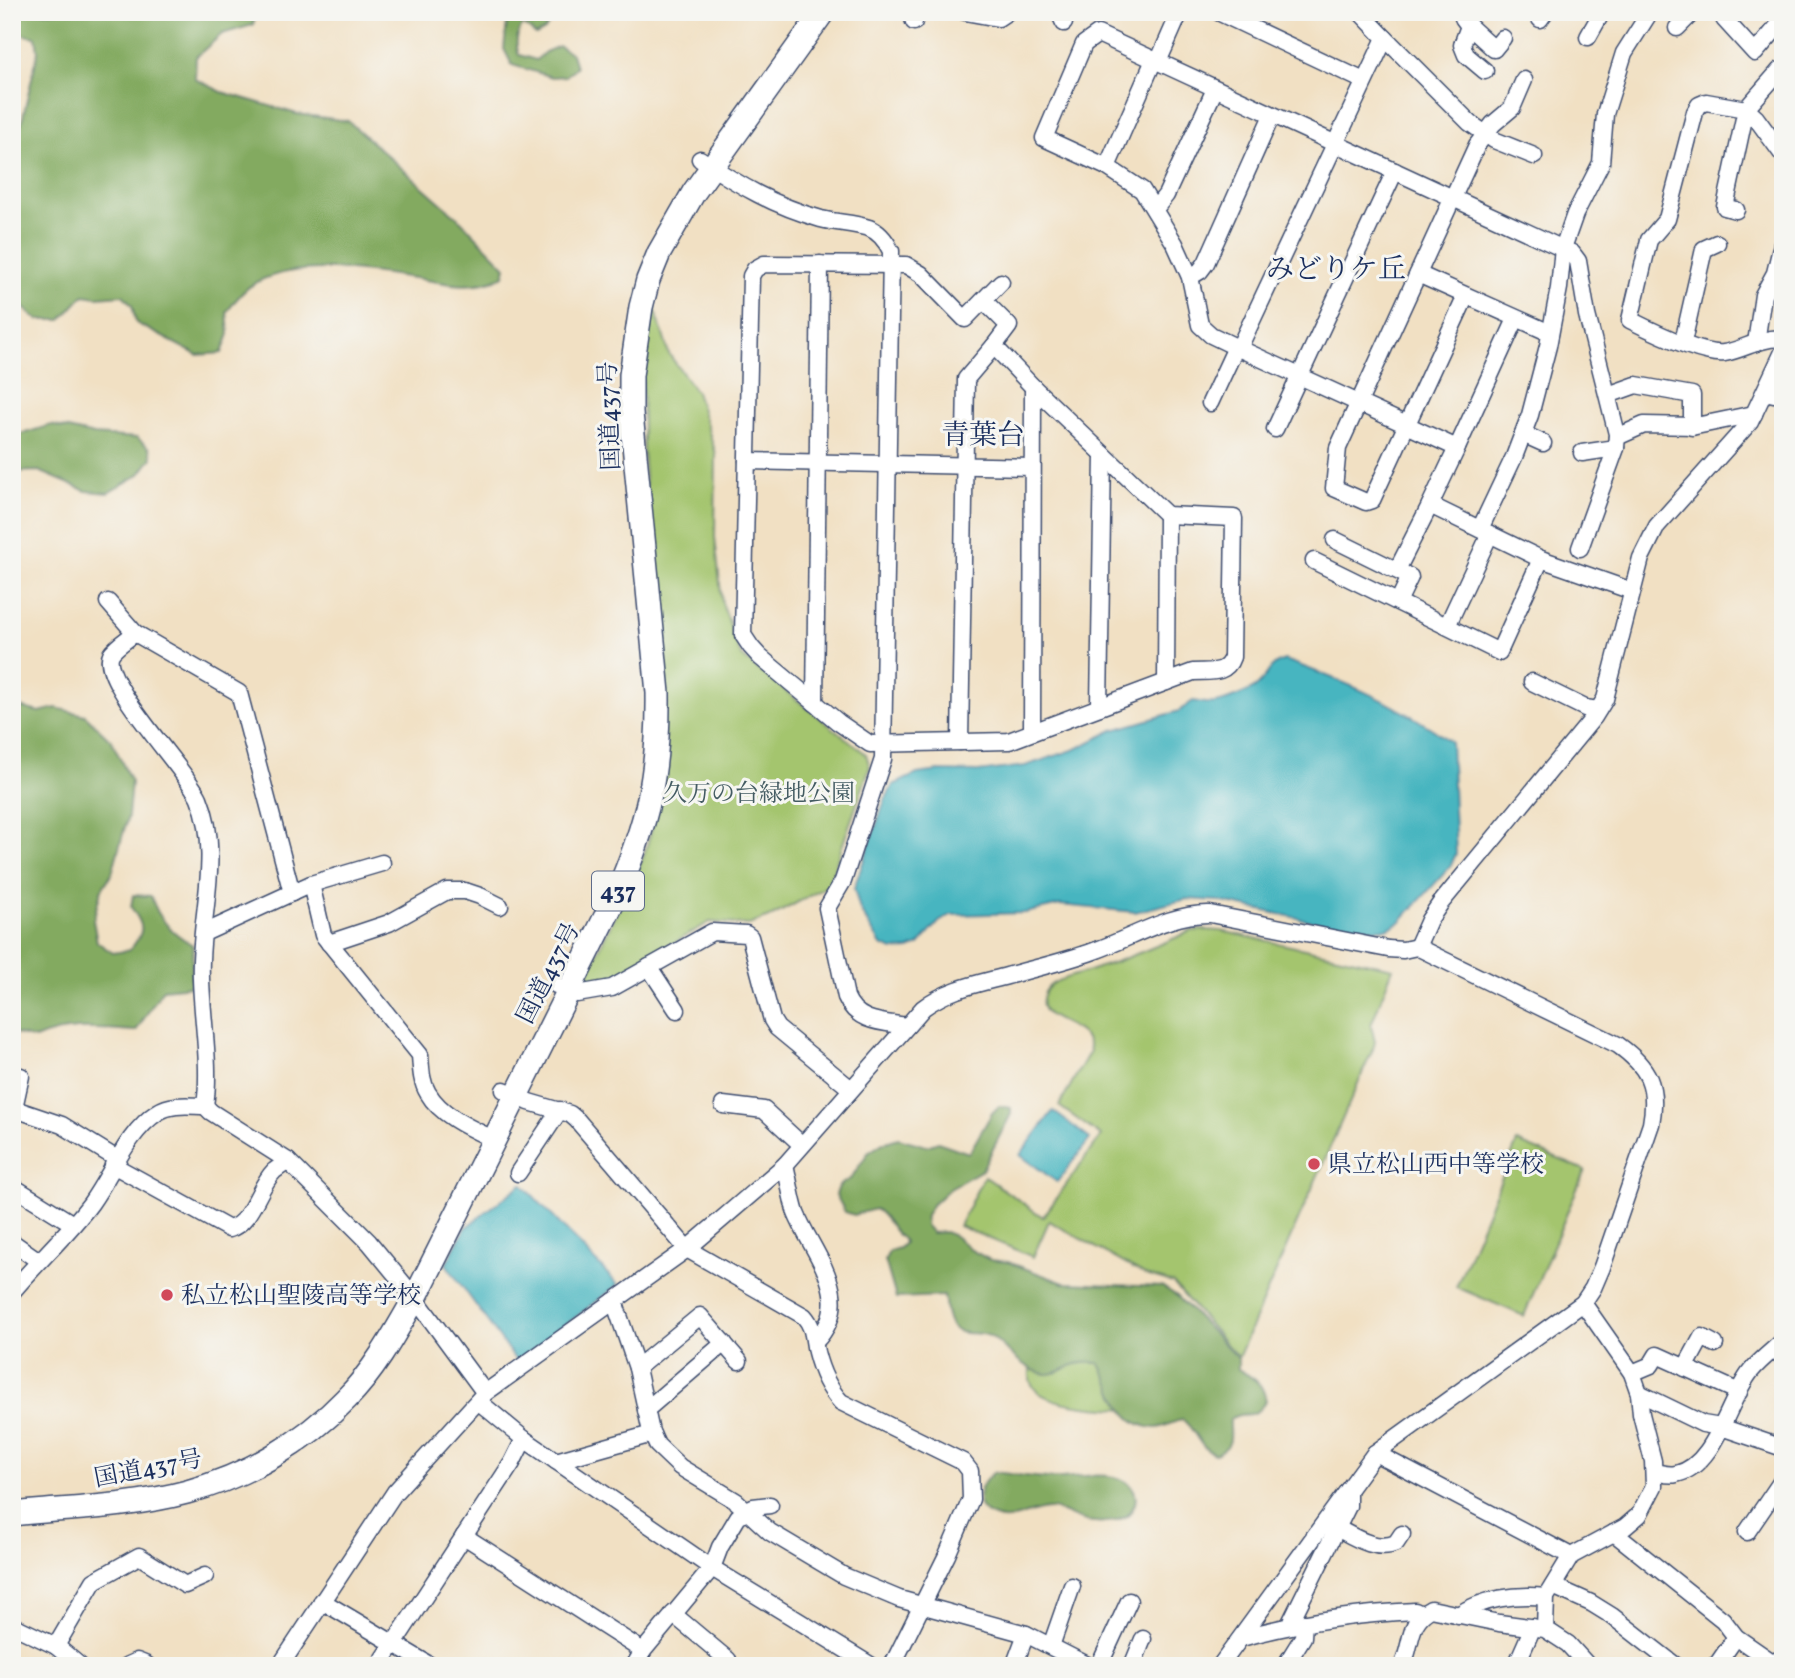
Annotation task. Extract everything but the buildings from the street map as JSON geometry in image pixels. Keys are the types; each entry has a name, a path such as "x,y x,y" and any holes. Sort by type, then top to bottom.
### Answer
{"highway":[{"name":"国道437号","path":"12,1514 185,1493 228,1478 262,1463 300,1438 346,1399 382,1354 562,988 629,866 648,811 658,737 658,692 631,413 634,341 648,280 705,163 806,12"},
{"name":"国道437号","path":"705,163 823,12"},
{"name":"国道437号","path":"12,1500 132,1488 182,1479 255,1451 292,1427 323,1401 349,1373 411,1293"}],"street":[{"path":"965,12 998,18 1007,12"},
{"path":"1107,167 1180,12"},
{"path":"1218,12 1364,81"},
{"path":"1360,12 1470,123 1485,135 1534,156"},
{"path":"1587,37 1602,12"},
{"path":"1447,626 1530,415 1559,288 1563,248 1575,214 1601,163 1605,114 1624,53 1650,12"},
{"path":"1677,28 1693,12"},
{"path":"1462,17 1494,49 1503,38"},
{"path":"1462,17 1462,45 1466,55 1485,71"},
{"path":"1724,19 1755,53 1783,23"},
{"path":"1457,448 1211,335 1200,325 1191,277 1175,244 1142,190 1107,167 1044,138 1084,44 1098,34 1572,253 1578,261 1587,315 1608,396 1616,442 1580,548"},
{"path":"1210,403 1385,38"},
{"path":"1735,210 1725,207 1746,109 1780,70"},
{"path":"1466,296 1372,500 1366,502 1334,488 1338,448 1453,196 1477,145 1493,124 1512,108 1524,80"},
{"path":"1155,209 1166,195 1215,89"},
{"path":"1783,155 1756,118 1746,109 1706,102 1699,105 1667,219 1648,240 1630,320 1691,347 1721,354 1774,337 1783,338"},
{"path":"1191,277 1206,263 1272,115"},
{"path":"705,163 750,192 795,210 822,219 869,228 878,233 891,251 884,744 880,773 843,881 827,908 851,1009 868,1019 907,1026"},
{"path":"1275,429 1395,171"},
{"path":"1756,343 1763,295 1775,273 1783,240"},
{"path":"1683,342 1704,249 1717,243"},
{"path":"994,346 1032,387 1167,515 1234,518 1232,657 1221,671 1193,672 1009,741 870,744 760,657 743,635 751,276 755,269 764,264 906,265 921,274 965,319 1001,282"},
{"path":"815,703 820,264"},
{"path":"1419,274 1550,333"},
{"path":"960,742 966,379 1009,326 984,301"},
{"path":"1397,570 1516,319"},
{"path":"1416,947 1440,904 1605,699 1641,558 1657,526 1750,422 1783,352"},
{"path":"1608,396 1636,385 1692,395 1692,427"},
{"path":"1032,387 1032,732"},
{"path":"1765,392 1774,394 1783,388"},
{"path":"1582,453 1616,442 1644,425 1692,427 1754,414"},
{"path":"1523,434 1543,443"},
{"path":"1100,707 1103,454"},
{"path":"747,461 1032,467"},
{"path":"1430,505 1541,559 1632,591"},
{"path":"1166,682 1167,515"},
{"path":"1335,540 1361,545 1410,577 1398,602"},
{"path":"1314,561 1499,652 1541,559"},
{"path":"108,602 135,633 239,693 292,893"},
{"path":"135,633 111,654 109,664 113,676 153,737 198,796 209,849 200,977 208,1087 205,1107"},
{"path":"1532,682 1585,708 1598,710"},
{"path":"204,933 311,884 382,863"},
{"path":"311,884 323,934 420,1055 428,1094 450,1115 489,1137"},
{"path":"330,943 389,923 447,891 465,891 500,906"},
{"path":"280,1666 395,1492 482,1397 687,1249 785,1165 923,1008 949,991 1061,962 1165,922 1197,914 1210,914 1388,949 1416,947 1618,1045 1646,1071 1655,1105 1651,1124 1602,1267 1583,1303 1376,1453 1220,1666"},
{"path":"562,988 584,994 612,988 712,932 746,934 750,937 772,1020 777,1028 851,1089"},
{"path":"649,967 677,1010"},
{"path":"21,1076 13,1108 62,1125 115,1162 229,1229 236,1228 242,1222 274,1171 288,1161"},
{"path":"510,1093 529,1102 560,1110 577,1120 687,1249 804,1316 810,1322 823,1374 831,1391 841,1402 963,1462 970,1471 971,1499 947,1555 892,1666"},
{"path":"12,1292 90,1205 125,1147 159,1111 175,1105 205,1107 288,1161 369,1242 411,1293 482,1397 524,1439 712,1567 872,1666"},
{"path":"723,1105 764,1111 802,1145"},
{"path":"518,1174 560,1110"},
{"path":"785,1165 796,1212 829,1274 831,1313 822,1335 815,1342"},
{"path":"12,1186 72,1224"},
{"path":"12,1242 38,1261"},
{"path":"614,1301 637,1368 652,1434 667,1457 692,1476 736,1501 770,1532 844,1576 899,1600 1026,1634 1089,1666"},
{"path":"1518,1661 1539,1628 1549,1591 1571,1556 1625,1527 1639,1515 1654,1486 1654,1472 1639,1393 1632,1373 1583,1303"},
{"path":"637,1368 700,1316 739,1361"},
{"path":"1685,1367 1702,1337 1715,1344"},
{"path":"1654,1472 1674,1475 1687,1470 1699,1460 1721,1427 1751,1372 1783,1341"},
{"path":"646,1410 724,1343"},
{"path":"1632,1373 1651,1365 1657,1355 1739,1392"},
{"path":"1639,1393 1703,1424 1721,1427 1783,1448"},
{"path":"556,1461 652,1434"},
{"path":"379,1666 512,1463 524,1439"},
{"path":"1376,1453 1571,1556"},
{"path":"1747,1532 1783,1479"},
{"path":"1296,1624 1348,1506 1348,1488"},
{"path":"1766,1503 1781,1512"},
{"path":"634,1666 643,1651 712,1567 732,1527 746,1510 760,1504 770,1505"},
{"path":"1337,1528 1358,1539 1382,1546 1396,1543 1402,1534"},
{"path":"1614,1533 1723,1620 1736,1637 1778,1666"},
{"path":"464,1536 643,1651"},
{"path":"56,1646 94,1581 139,1556 185,1585 205,1576"},
{"path":"1051,1646 1072,1586"},
{"path":"1458,1615 1474,1604 1549,1591 1591,1603 1676,1666"},
{"path":"322,1601 430,1666"},
{"path":"1099,1666 1129,1601"},
{"path":"1407,1664 1413,1625 1421,1614 1431,1609 1539,1628 1568,1644 1588,1666"},
{"path":"1241,1637 1296,1624 1363,1614 1415,1611 1421,1614"},
{"path":"673,1614 728,1660"},
{"path":"1285,1666 1303,1637 1296,1624"},
{"path":"12,1625 56,1646 80,1666"},
{"path":"1014,1666 1026,1634"},
{"path":"1716,1666 1736,1637"},
{"path":"1132,1666 1143,1639"},
{"path":"126,1666 137,1661 147,1665"}],"green space":[{"path":"12,12 256,12 253,25 222,34 196,57 195,79 222,92 297,114 348,121 457,217 506,267 504,276 483,283 463,285 337,269 294,271 275,275 248,288 227,312 229,334 222,353 197,355 136,323 132,305 123,295 84,295 61,320 38,320 15,301 21,278 18,244 12,230 12,146 22,121 38,52 36,37 12,33"},
{"path":"508,12 548,12 551,20 545,30 536,35 523,24 517,39 519,55 536,60 545,52 559,46 572,54 576,67 566,76 552,77 512,65 504,49"},
{"name":"久万の台緑地公園","path":"651,296 669,354 696,392 716,454 715,537 722,603 741,656 866,754 870,767 828,886 749,925 710,922 613,978 583,982 643,858 663,792 665,758 643,450 642,345"},
{"path":"51,425 94,435 137,438 150,448 152,458 140,474 108,493 86,491 39,471 12,472 12,437"},
{"path":"12,705 39,712 56,708 85,715 112,741 131,782 128,816 112,873 101,891 93,920 97,942 113,953 130,950 141,933 141,925 131,907 133,895 151,896 167,925 193,945 191,986 163,989 136,1031 72,1029 35,1039 12,1033"},
{"path":"1191,931 1221,931 1393,968 1371,1025 1375,1042 1373,1049 1238,1358 1173,1283 1145,1275 1049,1221 1033,1257 959,1226 984,1176 1043,1217 1101,1136 1059,1106 1090,1051 1089,1044 1080,1033 1045,1010 1043,997 1047,989 1054,983"},
{"path":"999,1106 1011,1108 1011,1114 982,1170 950,1188 932,1205 926,1215 925,1225 932,1233 945,1232 955,1236 973,1251 990,1260 1008,1262 1064,1283 1163,1287 1177,1296 1238,1358 1238,1369 1257,1382 1265,1395 1266,1401 1256,1412 1230,1419 1229,1444 1222,1451 1215,1454 1205,1448 1183,1420 1156,1428 1134,1421 1120,1404 1099,1363 1080,1363 1050,1374 1038,1372 988,1335 961,1332 952,1327 948,1320 944,1296 896,1298 885,1260 889,1251 904,1243 903,1239 875,1209 854,1215 845,1212 836,1195 839,1186 851,1178 868,1153 883,1143 898,1138 927,1146 938,1142 969,1153 992,1113"},
{"path":"1517,1142 1585,1170 1524,1316 1456,1287"},
{"path":"1044,1357 1110,1357 1150,1409 1084,1406 1050,1398 1038,1392 1030,1379 1030,1366"},
{"path":"994,1472 1048,1478 1114,1477 1131,1486 1136,1501 1125,1517 1111,1522 1082,1520 1051,1509 1001,1519 986,1513 979,1502 984,1483"}],"water":[{"path":"1285,660 1371,695 1412,716 1451,742 1456,854 1450,867 1400,922 1387,929 1349,929 1218,901 1187,899 1135,912 1060,905 1025,913 951,915 939,922 919,945 893,950 881,945 860,910 854,888 885,800 893,785 917,774 939,771 978,772 1025,766 1076,749 1113,730 1179,711 1193,701 1216,703 1237,696 1257,686 1272,667"},
{"path":"1053,1111 1090,1139 1057,1182 1020,1155"},
{"path":"522,1184 618,1285 517,1362 446,1264 465,1228"}],"place":[{"name":"県立松山西中等学校","path":"1314,1164"},
{"name":"私立松山聖陵高等学校","path":"167,1295"}],"district":[{"name":"みどりケ丘","path":"1336,268"},
{"name":"青葉台","path":"983,434"}]}
